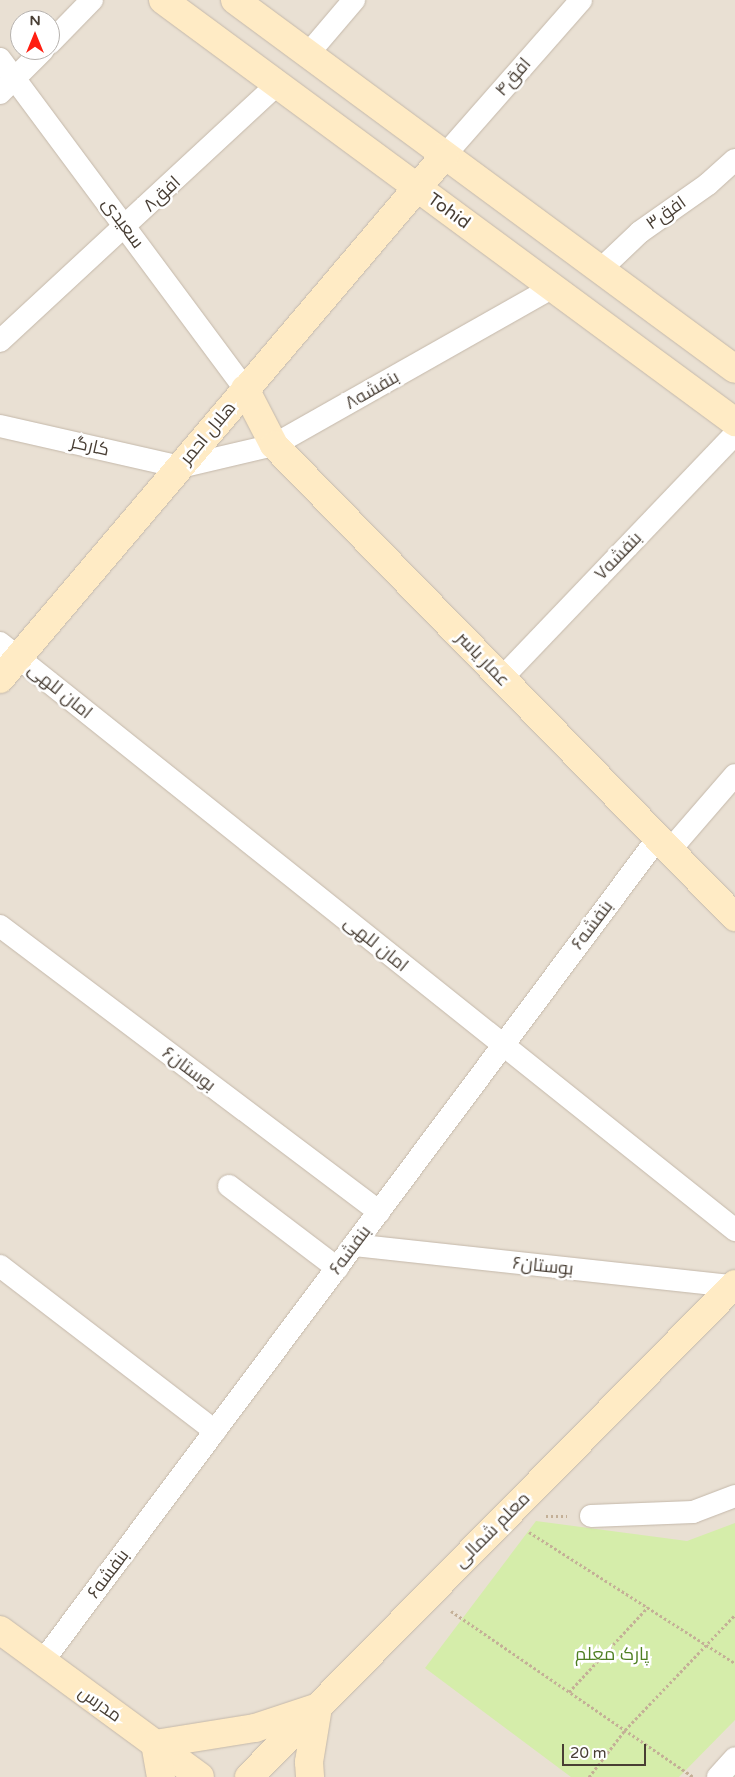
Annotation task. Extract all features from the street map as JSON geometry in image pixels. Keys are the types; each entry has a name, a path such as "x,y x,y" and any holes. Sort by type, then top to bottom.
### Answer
{"street":[{"path":"60,32 92,0"},
{"name":"Tohid","path":"163,0 735,422"},
{"path":"235,0 735,369"},
{"path":"308,54 354,0"},
{"name":"افق۴","path":"445,155 581,0"},
{"name":"سعیدی","path":"0,59 16,77 245,389"},
{"path":"0,94 32,60"},
{"name":"افق۸","path":"0,341 126,228 278,84"},
{"name":"هلال احمر","path":"0,679 9,650 180,467 445,155"},
{"name":"افق۳","path":"600,270 640,232 708,184 735,160"},
{"name":"بنفشه۸","path":"180,467 274,445 553,287"},
{"name":"عمار یاسر","path":"245,389 274,445 735,917"},
{"name":"کارگر","path":"0,426 180,467"},
{"name":"بنفشه۷","path":"502,678 735,434"},
{"name":"امان للهی","path":"9,650 735,1230"},
{"name":"بنفشه۶","path":"43,1662 503,1045 664,844 735,775"},
{"name":"بوستان۶","path":"0,926 379,1212"},
{"path":"229,1186 337,1268"},
{"name":"بوستان۶","path":"354,1245 734,1285"},
{"path":"0,1266 215,1431"},
{"name":"معلم شمالی","path":"249,1777 734,1285"},
{"path":"591,1516 693,1512 735,1496"},
{"name":"مدرس","path":"0,1630 200,1777"},
{"path":"160,1777 155,1744 255,1728 318,1707 310,1777"},
{"path":"718,1777 735,1758"}],"path":[{"path":"505,1517 591,1516"},
{"path":"505,1517 735,1663"},
{"path":"428,1595 694,1777"},
{"path":"569,1692 648,1607"},
{"path":"589,1777 625,1730 708,1646 735,1615"}],"shaded area":[{"path":"0,0 735,0 735,1777 0,1777"}],"green space":[{"name":"پارک معلم","path":"536,1521 687,1541 735,1523 735,1720 679,1777 571,1777 425,1668"}]}
